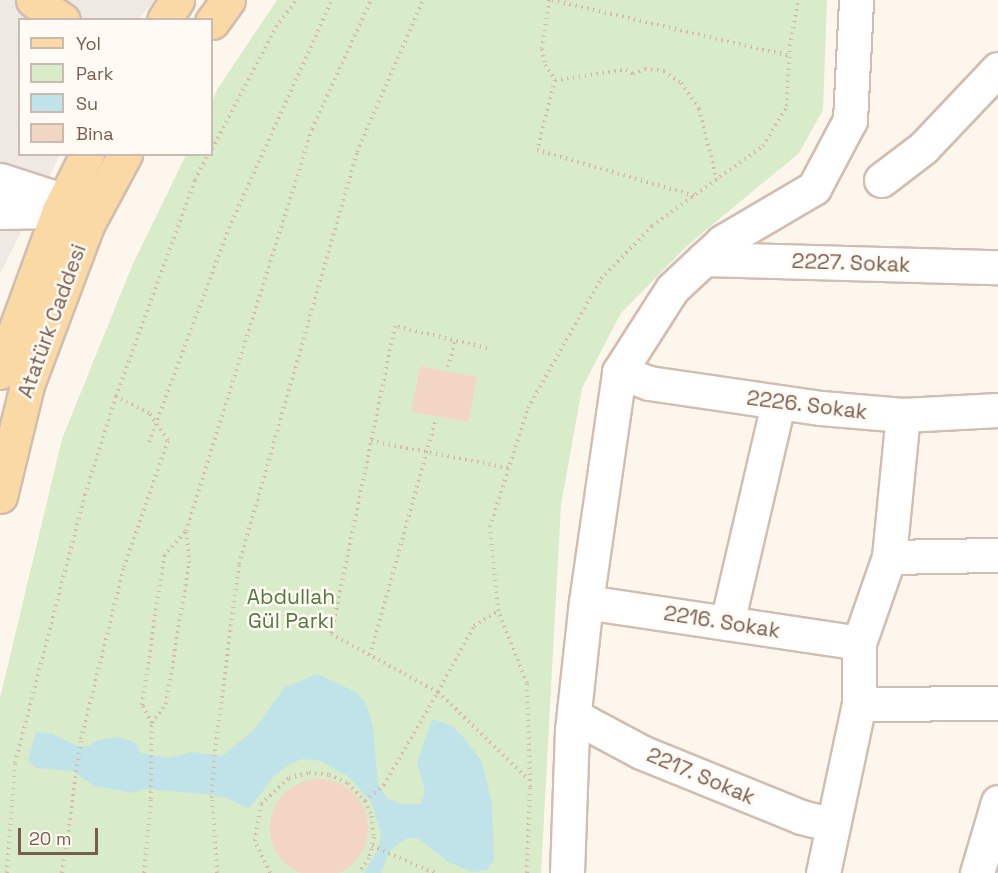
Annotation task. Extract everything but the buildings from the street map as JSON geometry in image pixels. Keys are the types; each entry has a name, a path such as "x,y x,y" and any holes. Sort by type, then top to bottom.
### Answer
{"main road":[{"path":"33,0 60,18"},
{"path":"165,18 177,0"},
{"path":"213,21 228,0"},
{"path":"0,372 6,332 86,156"},
{"name":"Atatürk Caddesi","path":"0,496 12,436 35,363 87,225 124,156"}],"street":[{"path":"567,873 574,716 586,602 619,372 672,289 722,242 814,188 850,120 856,0"},
{"path":"881,180 923,148 998,69"},
{"path":"0,180 62,206"},
{"path":"0,212 62,206"},
{"name":"2227. Sokak","path":"704,259 998,267"},
{"name":"2226. Sokak","path":"619,372 649,383 778,403 903,415 998,410"},
{"path":"727,623 778,403"},
{"path":"823,873 859,704 859,643 889,557 903,415"},
{"path":"889,557 998,555"},
{"name":"2216. Sokak","path":"586,602 859,643"},
{"path":"859,704 998,703"},
{"name":"2217. Sokak","path":"574,716 641,752 801,817 832,825"},
{"path":"977,873 998,802"}],"path":[{"path":"213,147 276,27 296,0"},
{"path":"149,442 229,228 332,0"},
{"path":"152,723 166,704 189,563 186,531 312,129 371,0"},
{"path":"217,873 212,798 215,751 242,553 357,152 423,0"},
{"path":"694,196 537,150 555,80 545,65 542,49 550,0 790,57"},
{"path":"555,80 626,70 633,74 645,69 664,71 681,83 699,109 717,180"},
{"path":"7,873 15,763 86,495 116,396 195,180 207,156"},
{"path":"487,348 395,326 331,634 438,692 530,780"},
{"path":"448,367 455,340"},
{"path":"62,873 78,777 81,739 124,567 168,440 149,412 116,396"},
{"path":"370,655 435,422"},
{"path":"371,441 509,468"},
{"path":"144,873 151,798 152,753 152,723 142,705 147,654 164,556 186,531"},
{"path":"365,801 384,785 474,626 498,610"},
{"path":"270,873 258,850 255,822 261,804 273,789 289,778 309,773 329,775 348,783 365,801 372,816 372,846 359,873"},
{"path":"372,846 434,873"}],"shaded area":[{"path":"0,0 155,0 140,18 18,18 18,156 59,156 0,274"}],"green space":[{"name":"Abdullah Gül Parkı","path":"277,0 827,0 823,110 799,153 688,245 621,313 582,388 561,505 541,873 0,873 0,698 62,439 132,266 186,156 213,156 213,99"}],"water":[{"path":"317,674 356,692 366,703 373,726 378,784 387,798 402,804 421,804 425,791 417,763 432,719 451,725 463,737 482,762 492,803 494,860 487,870 473,872 448,862 418,838 407,838 389,851 381,873 364,873 379,847 381,834 371,802 349,777 321,761 302,759 290,764 274,776 249,809 227,798 205,794 144,789 133,793 95,786 72,771 36,768 28,760 36,732 53,734 77,746 88,746 97,740 118,737 135,742 141,753 170,758 192,752 222,756 253,731 284,688"}]}
